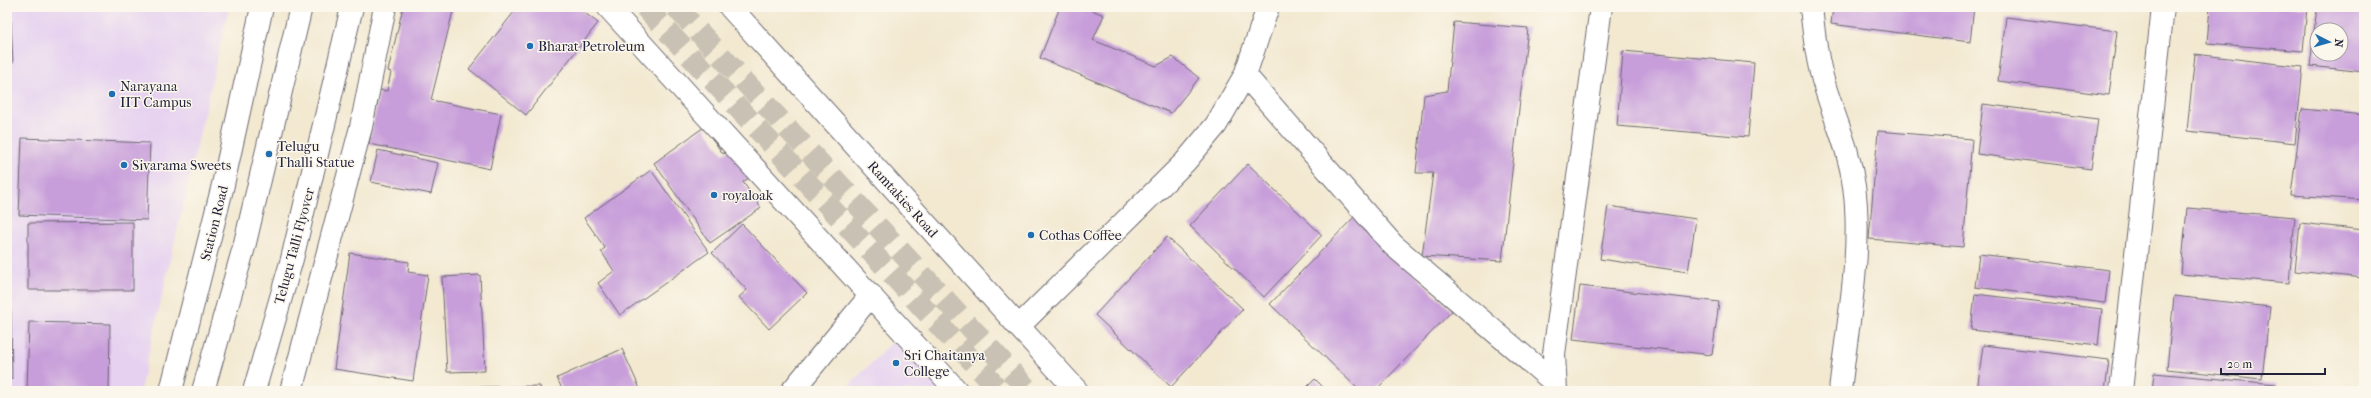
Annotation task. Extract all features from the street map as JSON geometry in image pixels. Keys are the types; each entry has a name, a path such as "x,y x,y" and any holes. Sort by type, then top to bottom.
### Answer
{"main road":[{"name":"Station Road","path":"171,391 222,190 262,7"},
{"path":"203,391 244,247 301,7"},
{"name":"Telugu Talli Flyover","path":"254,391 292,259 352,7"},
{"path":"290,391 361,128 386,7"},
{"path":"608,7 958,391"},
{"name":"Ramtakies Road","path":"730,7 1077,391"},
{"path":"1019,326 1185,162 1216,125 1245,76 1268,7"},
{"path":"1555,386 1556,339 1601,7"},
{"path":"1811,7 1814,39 1826,89 1847,148 1854,187 1856,244 1840,391"},
{"path":"2121,391 2163,7"},
{"path":"1245,76 1393,245 1555,386"},
{"path":"792,391 871,295"}],"shaded area":[{"path":"7,7 229,7 140,391 7,391"},
{"name":"Sri Chaitanya College","path":"895,339 944,386 940,391 844,391"}],"building":[{"path":"403,7 454,7 431,100 501,114 490,169 369,144 380,90 387,91 391,72 388,71"},
{"path":"518,7 577,7 598,23 526,115 469,69"},
{"path":"1060,7 1084,7 1104,15 1093,40 1156,66 1173,57 1199,78 1171,113 1040,58"},
{"path":"1418,7 1443,7 1442,11"},
{"path":"1833,7 1974,7 1970,42 1831,24"},
{"path":"2210,7 2307,7 2303,51 2207,43"},
{"path":"2317,7 2364,7 2364,72 2310,66 2310,62 2349,62 2349,22 2315,22"},
{"path":"2006,17 2117,31 2109,95 1998,81"},
{"path":"7,21 11,21 13,63 7,63"},
{"path":"1454,22 1528,28 1502,261 1422,256 1433,173 1416,173 1424,95 1447,91"},
{"path":"1623,51 1754,63 1748,137 1617,126"},
{"path":"2195,54 2303,67 2295,143 2187,131"},
{"path":"1983,104 2098,119 2091,169 1977,154"},
{"path":"2302,109 2364,115 2364,200 2291,195"},
{"name":"royaloak","path":"704,127 723,154 732,148 752,176 743,182 761,208 710,243 654,163"},
{"path":"1878,131 1972,139 1963,247 1869,239"},
{"path":"22,138 150,143 147,220 19,215"},
{"path":"378,150 438,163 431,194 371,182"},
{"path":"1248,164 1322,235 1264,297 1190,226"},
{"path":"651,170 709,252 620,315 598,283 614,271 601,251 605,248 584,218"},
{"path":"1608,206 1696,219 1688,272 1600,259"},
{"path":"2187,208 2295,217 2289,283 2181,274"},
{"path":"1355,216 1452,311 1375,391 1360,391 1270,304"},
{"path":"133,222 133,290 28,290 28,223"},
{"path":"2300,223 2364,230 2364,278 2295,271"},
{"path":"742,224 807,293 769,329 739,297 747,290 712,253"},
{"path":"1167,237 1243,309 1171,387 1095,315"},
{"path":"350,253 409,262 408,272 428,275 413,381 334,369"},
{"path":"1979,254 2109,270 2105,303 1975,287"},
{"path":"480,275 485,371 447,372 442,277"},
{"path":"1580,286 1719,302 1712,355 1573,339"},
{"path":"1975,294 2102,309 2098,345 1971,330"},
{"path":"2174,296 2270,307 2262,379 2167,369"},
{"path":"7,311 11,311 12,379 7,379"},
{"path":"29,322 110,324 109,391 27,391"},
{"path":"1983,345 2109,360 2105,391 1977,391"},
{"path":"622,349 641,391 563,391 557,378"},
{"path":"2154,373 2276,384 2276,391 2152,391"},
{"path":"1315,379 1327,391 1303,391"},
{"path":"540,386 541,391 479,391 479,387"}],"tunnel":[{"path":"645,7 1000,391"},
{"path":"676,7 1029,391"}],"place":[{"name":"Bharat Petroleum","path":"530,46"},
{"name":"Narayana IIT Campus","path":"112,94"},
{"name":"Telugu Thalli Statue","path":"269,154"},
{"name":"Sivarama Sweets","path":"124,165"},
{"name":"royaloak","path":"714,195"},
{"name":"Cothas Coffee","path":"1031,235"},
{"name":"Sri Chaitanya College","path":"896,363"}]}
